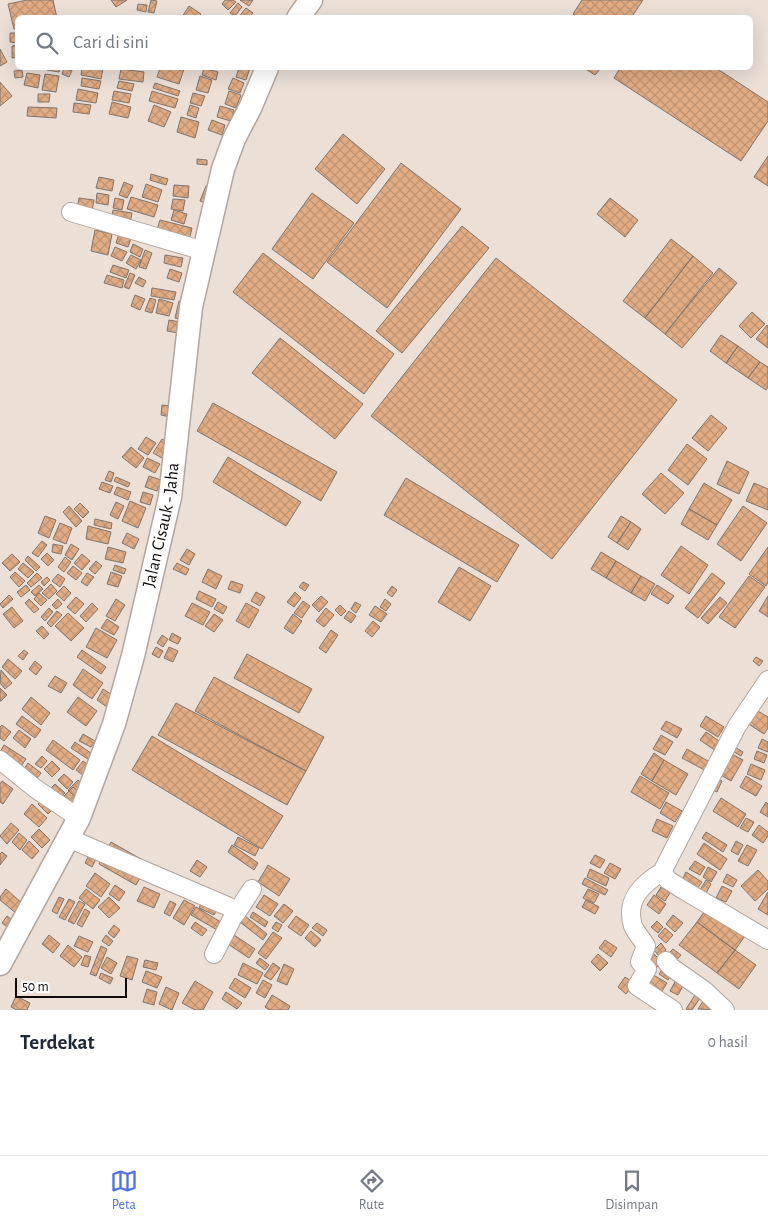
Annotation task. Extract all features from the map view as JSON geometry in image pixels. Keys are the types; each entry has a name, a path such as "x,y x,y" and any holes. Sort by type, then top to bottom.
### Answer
{"main road":[{"path":"300,15 311,0"},
{"name":"Jalan Cisauk - Jaha","path":"0,964 79,818 114,724 133,656 170,497 191,307 223,169 234,139 266,70"}],"street":[{"path":"71,212 204,251"},
{"path":"673,1010 637,986 648,969 640,962 646,946 634,927 631,911 636,894 646,881 662,872 737,726 768,680"},
{"path":"0,760 36,789 79,818"},
{"path":"68,838 227,906 236,912"},
{"path":"662,872 674,884 768,940"},
{"path":"214,954 236,912 252,889"},
{"path":"666,961 726,1010"}],"building":[{"path":"27,0 53,0 56,15 15,15 14,29 8,4"},
{"path":"111,0 127,0 116,7"},
{"path":"151,0 157,1 154,13 148,12"},
{"path":"225,0 236,2 228,10 222,4"},
{"path":"240,0 253,0 249,6"},
{"path":"582,0 643,0 633,15 573,14"},
{"path":"238,3 242,7 236,15 230,13"},
{"path":"138,4 147,5 146,12 137,10"},
{"path":"189,6 201,14 200,15 183,15"},
{"path":"246,8 253,13 251,15 240,15"},
{"path":"10,33 15,33 15,43 10,42"},
{"path":"12,46 15,46 15,58 12,58"},
{"path":"0,49 7,62 0,66"},
{"path":"22,70 23,77 15,78 14,71"},
{"path":"63,70 72,71 69,77 62,74"},
{"path":"82,70 103,70 101,79 81,75"},
{"path":"121,70 144,72 143,82 119,79"},
{"path":"159,70 184,70 179,84 157,77"},
{"path":"203,70 218,72 216,80 202,75"},
{"path":"238,70 249,70 246,80 236,77"},
{"path":"587,70 599,70 595,75"},
{"path":"619,70 719,70 768,102 768,121 741,161 614,78"},
{"path":"27,73 40,75 38,88 24,85"},
{"path":"45,74 59,76 56,92 42,90"},
{"path":"200,76 212,80 208,93 196,90"},
{"path":"82,78 101,81 99,89 81,86"},
{"path":"233,78 244,83 240,93 228,89"},
{"path":"119,81 134,84 132,91 117,88"},
{"path":"0,82 12,96 0,106"},
{"path":"155,83 180,91 178,96 153,88"},
{"path":"78,89 98,93 96,103 76,100"},
{"path":"114,91 131,94 129,103 112,100"},
{"path":"152,91 178,99 175,108 149,101"},
{"path":"229,91 241,95 236,108 225,104"},
{"path":"193,93 205,96 201,106 190,103"},
{"path":"38,94 50,94 49,102 38,102"},
{"path":"112,102 131,107 128,118 109,114"},
{"path":"74,103 91,105 89,114 73,112"},
{"path":"154,105 171,112 164,127 148,121"},
{"path":"190,105 199,108 196,118 187,115"},
{"path":"220,106 234,110 231,121 217,117"},
{"path":"28,107 57,108 56,118 27,116"},
{"path":"181,117 199,122 195,138 177,132"},
{"path":"212,120 225,125 222,135 208,130"},
{"path":"343,134 385,169 357,204 315,169"},
{"path":"768,156 768,186 754,177"},
{"path":"197,159 207,160 207,165 197,164"},
{"path":"401,163 461,209 387,308 327,262"},
{"path":"151,174 168,179 166,185 150,180"},
{"path":"99,177 114,180 112,191 96,188"},
{"path":"124,182 133,186 127,198 119,195"},
{"path":"146,184 162,190 158,202 142,197"},
{"path":"174,185 189,186 188,198 173,196"},
{"path":"206,186 212,188 206,203 200,201"},
{"path":"97,193 109,195 108,205 96,203"},
{"path":"312,193 354,223 313,279 272,249"},
{"path":"131,197 158,205 154,217 127,209"},
{"path":"79,198 94,200 92,211 77,209"},
{"path":"115,198 124,200 122,210 113,208"},
{"path":"610,198 638,220 625,237 597,214"},
{"path":"173,199 185,200 183,211 171,209"},
{"path":"113,210 132,213 130,224 111,221"},
{"path":"174,210 187,214 184,224 171,220"},
{"path":"160,220 192,228 189,241 156,233"},
{"path":"462,226 489,248 402,353 376,331"},
{"path":"95,230 112,234 108,255 91,251"},
{"path":"120,231 132,235 128,247 116,243"},
{"path":"671,239 693,256 645,318 623,301"},
{"path":"133,244 143,249 140,257 130,252"},
{"path":"115,247 127,252 122,261 111,256"},
{"path":"145,250 152,253 146,269 139,267"},
{"path":"263,253 394,354 364,394 233,292"},
{"path":"131,255 141,260 136,269 126,263"},
{"path":"165,255 183,258 181,267 164,263"},
{"path":"693,256 713,273 665,334 645,318"},
{"path":"496,258 677,400 552,559 371,416"},
{"path":"113,265 129,270 126,278 110,272"},
{"path":"719,268 737,283 682,348 665,334"},
{"path":"170,269 182,273 179,282 167,278"},
{"path":"130,273 135,275 129,289 124,287"},
{"path":"107,275 124,280 122,288 104,283"},
{"path":"139,277 146,281 143,287 135,283"},
{"path":"152,288 176,292 174,300 151,296"},
{"path":"135,295 145,299 140,310 131,306"},
{"path":"150,298 156,300 152,313 145,311"},
{"path":"159,299 173,303 169,316 156,313"},
{"path":"179,301 186,303 182,320 175,318"},
{"path":"752,312 765,324 751,338 739,326"},
{"path":"169,320 180,322 178,333 167,331"},
{"path":"768,326 768,348 756,339"},
{"path":"721,335 738,346 726,363 710,351"},
{"path":"280,338 363,404 335,439 252,373"},
{"path":"738,346 760,362 748,378 726,363"},
{"path":"760,362 768,367 768,387 766,390 748,378"},
{"path":"213,403 337,472 321,501 197,431"},
{"path":"162,405 172,406 170,417 161,415"},
{"path":"711,415 727,428 708,451 692,438"},
{"path":"146,437 156,443 148,455 138,449"},
{"path":"162,439 170,444 162,458 153,453"},
{"path":"687,444 707,459 688,485 668,470"},
{"path":"131,447 144,458 136,468 122,457"},
{"path":"228,457 301,502 286,526 213,482"},
{"path":"147,458 160,464 155,473 143,467"},
{"path":"727,461 749,472 739,494 717,484"},
{"path":"109,471 114,473 111,482 105,480"},
{"path":"661,473 684,493 665,514 642,494"},
{"path":"149,476 161,480 157,491 145,487"},
{"path":"116,477 130,483 128,487 114,481"},
{"path":"406,478 519,545 497,582 384,515"},
{"path":"102,482 113,486 110,493 99,489"},
{"path":"704,483 732,500 717,525 689,509"},
{"path":"754,483 768,489 768,510 746,501"},
{"path":"117,487 131,492 128,500 114,494"},
{"path":"143,492 153,495 150,505 140,502"},
{"path":"130,501 146,508 138,528 122,521"},
{"path":"116,502 124,506 118,519 110,515"},
{"path":"80,503 89,512 83,518 74,509"},
{"path":"69,506 82,521 76,527 63,512"},
{"path":"743,506 767,523 741,561 717,544"},
{"path":"689,509 717,525 708,540 681,524"},
{"path":"45,516 56,520 49,538 38,533"},
{"path":"621,516 631,522 617,543 608,537"},
{"path":"95,519 112,523 111,529 94,525"},
{"path":"631,522 641,529 628,550 617,543"},
{"path":"60,523 72,528 66,544 53,539"},
{"path":"88,526 111,532 108,544 86,539"},
{"path":"127,533 139,539 134,549 122,543"},
{"path":"42,541 47,545 38,557 32,553"},
{"path":"53,544 63,546 61,554 52,552"},
{"path":"71,544 79,549 72,560 65,555"},
{"path":"681,546 708,565 689,594 661,575"},
{"path":"108,547 126,552 123,563 105,559"},
{"path":"768,547 768,582 766,586 749,574"},
{"path":"187,549 195,554 189,565 180,560"},
{"path":"601,552 616,561 606,578 591,569"},
{"path":"47,553 54,560 48,566 41,559"},
{"path":"12,554 20,562 10,571 2,563"},
{"path":"82,554 90,561 82,570 74,563"},
{"path":"28,556 40,567 36,571 25,560"},
{"path":"65,557 71,562 64,572 58,567"},
{"path":"96,561 102,566 95,574 89,569"},
{"path":"616,561 641,576 631,593 606,578"},
{"path":"23,563 34,572 28,578 18,569"},
{"path":"177,563 189,569 186,575 173,569"},
{"path":"115,565 126,569 124,574 113,570"},
{"path":"73,566 82,573 76,580 67,573"},
{"path":"459,567 491,586 470,621 438,602"},
{"path":"208,569 222,576 216,589 202,582"},
{"path":"15,572 25,581 19,587 10,577"},
{"path":"111,572 122,576 118,587 107,584"},
{"path":"37,573 42,578 31,587 27,583"},
{"path":"87,573 94,577 87,586 81,582"},
{"path":"712,573 725,583 698,618 685,608"},
{"path":"58,574 65,579 60,587 52,581"},
{"path":"641,576 655,584 645,601 631,593"},
{"path":"749,576 765,587 735,628 719,617"},
{"path":"47,577 50,580 44,586 41,582"},
{"path":"231,581 243,585 240,593 228,589"},
{"path":"303,582 309,585 305,591 299,587"},
{"path":"51,584 57,591 49,599 42,593"},
{"path":"26,585 30,590 21,597 17,592"},
{"path":"39,585 43,589 35,596 31,592"},
{"path":"657,585 674,596 668,604 651,594"},
{"path":"64,586 71,593 64,601 56,594"},
{"path":"392,586 397,590 392,597 387,593"},
{"path":"199,591 216,599 212,607 196,599"},
{"path":"256,592 265,597 260,606 251,601"},
{"path":"295,592 301,598 294,607 287,602"},
{"path":"39,593 47,600 41,606 34,599"},
{"path":"9,595 13,599 3,608 0,604"},
{"path":"321,596 328,602 319,612 312,605"},
{"path":"768,596 768,617 759,611"},
{"path":"76,597 84,604 75,614 67,607"},
{"path":"720,597 727,603 708,624 701,618"},
{"path":"29,599 39,609 34,613 25,603"},
{"path":"58,599 62,604 56,609 52,605"},
{"path":"116,599 125,605 115,621 106,616"},
{"path":"385,599 391,604 386,611 380,607"},
{"path":"303,601 310,606 302,618 294,613"},
{"path":"218,602 227,607 223,614 214,609"},
{"path":"355,602 361,605 356,613 351,609"},
{"path":"92,603 98,609 86,622 80,616"},
{"path":"192,603 210,612 203,625 185,616"},
{"path":"246,603 259,610 249,628 236,621"},
{"path":"340,605 346,611 341,616 335,610"},
{"path":"375,606 387,614 381,622 369,615"},
{"path":"12,607 23,621 14,628 3,614"},
{"path":"49,608 53,612 45,621 41,617"},
{"path":"326,608 334,615 324,627 316,621"},
{"path":"57,611 62,615 51,627 47,623"},
{"path":"349,611 356,616 351,623 344,618"},
{"path":"68,613 84,628 71,641 55,626"},
{"path":"214,614 223,620 214,632 205,626"},
{"path":"293,614 302,621 293,634 284,628"},
{"path":"107,619 119,627 114,635 101,628"},
{"path":"373,621 380,627 372,637 365,631"},
{"path":"42,626 49,634 44,639 36,631"},
{"path":"96,628 117,640 107,658 86,647"},
{"path":"331,630 338,635 326,653 319,648"},
{"path":"172,633 181,638 178,644 169,640"},
{"path":"162,635 168,639 163,647 157,643"},
{"path":"156,647 163,651 159,658 152,654"},
{"path":"169,647 178,651 173,662 164,658"},
{"path":"24,650 28,653 23,660 18,656"},
{"path":"82,650 106,667 101,674 77,657"},
{"path":"247,654 312,689 299,713 234,678"},
{"path":"756,657 763,661 759,666 753,661"},
{"path":"8,659 22,671 15,679 2,667"},
{"path":"35,661 42,667 36,675 29,669"},
{"path":"83,669 103,683 92,699 73,685"},
{"path":"1,670 12,683 5,689 0,683"},
{"path":"55,676 67,683 61,693 48,686"},
{"path":"214,677 324,737 306,771 195,711"},
{"path":"0,688 7,695 1,701 0,701"},
{"path":"103,689 114,696 107,707 97,700"},
{"path":"31,697 50,713 41,725 22,709"},
{"path":"78,697 97,711 86,726 67,712"},
{"path":"176,703 306,771 287,805 158,735"},
{"path":"756,710 768,717 768,728 764,734 747,723"},
{"path":"22,716 41,730 35,738 16,724"},
{"path":"706,716 724,727 718,737 700,726"},
{"path":"666,721 682,729 677,738 661,729"},
{"path":"2,725 11,732 4,741 0,738 0,727"},
{"path":"19,730 31,739 25,748 13,738"},
{"path":"706,732 722,743 716,751 700,740"},
{"path":"83,734 95,741 91,747 79,741"},
{"path":"661,735 673,742 665,755 653,749"},
{"path":"152,736 283,816 262,849 132,770"},
{"path":"762,739 768,742 768,752 758,748"},
{"path":"53,740 80,760 73,770 46,750"},
{"path":"75,742 95,756 91,761 71,748"},
{"path":"4,745 26,759 19,769 0,752"},
{"path":"733,746 743,752 741,756 731,750"},
{"path":"687,749 715,765 710,773 682,758"},
{"path":"757,751 767,755 764,763 754,759"},
{"path":"654,753 664,760 652,781 641,774"},
{"path":"730,753 743,760 731,781 719,774"},
{"path":"42,756 47,761 41,768 35,764"},
{"path":"664,760 688,774 676,795 652,781"},
{"path":"52,761 60,769 52,777 44,769"},
{"path":"83,761 91,767 84,776 76,770"},
{"path":"28,763 41,773 37,778 24,769"},
{"path":"751,764 765,770 761,780 747,774"},
{"path":"64,774 73,782 67,789 58,780"},
{"path":"640,776 669,793 660,809 631,792"},
{"path":"746,776 762,786 756,796 740,787"},
{"path":"714,777 722,781 717,792 709,788"},
{"path":"78,780 84,786 74,796 68,790"},
{"path":"2,781 13,789 3,804 0,802 0,784"},
{"path":"55,784 65,793 56,802 46,793"},
{"path":"73,787 82,795 71,806 62,798"},
{"path":"44,798 54,808 48,814 38,804"},
{"path":"721,798 746,814 738,827 713,811"},
{"path":"666,802 682,811 675,822 660,813"},
{"path":"766,802 768,804 768,817 760,812"},
{"path":"32,804 47,818 39,827 24,814"},
{"path":"746,818 754,822 748,832 740,828"},
{"path":"657,819 673,826 667,838 652,831"},
{"path":"11,823 19,830 7,844 0,836"},
{"path":"759,825 768,832 768,836 763,843 752,835"},
{"path":"39,829 50,840 42,848 31,837"},
{"path":"706,832 727,845 723,852 702,838"},
{"path":"19,833 27,840 20,850 12,842"},
{"path":"238,837 259,848 255,856 234,845"},
{"path":"29,841 39,851 32,859 22,850"},
{"path":"736,841 743,845 738,855 731,851"},
{"path":"111,842 148,863 107,849"},
{"path":"704,843 727,859 720,870 697,854"},
{"path":"232,845 258,863 254,870 228,852"},
{"path":"747,845 757,850 748,866 738,861"},
{"path":"2,852 7,856 0,865 0,854"},
{"path":"90,853 97,857 92,867 85,863"},
{"path":"595,855 605,860 600,868 590,863"},
{"path":"103,857 140,878 136,885 99,864"},
{"path":"197,860 207,867 200,877 190,871"},
{"path":"695,861 705,867 700,875 689,869"},
{"path":"610,863 621,869 615,879 604,873"},
{"path":"268,865 290,879 279,896 258,882"},
{"path":"708,867 717,872 711,882 703,877"},
{"path":"590,869 609,878 606,886 587,877"},
{"path":"758,870 768,881 768,889 755,901 741,886"},
{"path":"686,872 702,882 697,889 682,880"},
{"path":"95,873 110,884 101,897 86,886"},
{"path":"727,874 737,880 733,887 723,882"},
{"path":"585,878 608,890 605,895 582,884"},
{"path":"706,880 711,884 706,893 700,890"},
{"path":"115,885 125,892 119,901 109,894"},
{"path":"722,886 732,891 726,902 716,898"},
{"path":"144,887 160,894 154,908 137,901"},
{"path":"661,887 670,893 665,901 656,895"},
{"path":"6,889 24,905 17,914 0,900"},
{"path":"86,889 100,900 93,909 79,898"},
{"path":"588,889 599,894 594,903 583,898"},
{"path":"768,892 768,915 758,909"},
{"path":"264,895 278,904 270,916 256,907"},
{"path":"654,895 666,904 659,914 647,905"},
{"path":"59,897 64,899 57,914 52,911"},
{"path":"109,897 120,908 109,918 98,907"},
{"path":"69,899 75,902 65,920 59,917"},
{"path":"184,900 195,906 184,925 173,918"},
{"path":"203,900 218,907 214,915 199,908"},
{"path":"586,900 599,907 595,914 582,907"},
{"path":"79,901 85,904 74,924 68,921"},
{"path":"170,901 176,904 170,916 164,913"},
{"path":"284,904 293,911 283,923 274,916"},
{"path":"196,907 224,924 219,931 191,915"},
{"path":"707,908 745,936 735,950 697,922"},
{"path":"85,909 90,912 82,927 77,924"},
{"path":"253,912 268,922 265,927 250,917"},
{"path":"673,915 683,923 675,932 666,924"},
{"path":"7,916 16,923 11,930 2,923"},
{"path":"245,916 267,934 263,940 240,922"},
{"path":"296,916 309,925 301,936 288,927"},
{"path":"657,921 663,927 658,933 651,927"},
{"path":"195,922 207,930 202,936 191,928"},
{"path":"276,922 282,925 278,932 272,928"},
{"path":"697,922 735,950 717,973 679,945"},
{"path":"317,923 327,930 323,936 312,928"},
{"path":"114,925 120,930 114,938 108,933"},
{"path":"665,928 673,935 666,943 658,936"},
{"path":"311,931 321,940 315,947 305,938"},
{"path":"273,932 282,938 266,959 258,953"},
{"path":"49,935 60,944 53,953 42,944"},
{"path":"106,935 113,941 109,946 102,941"},
{"path":"234,935 255,949 249,958 228,944"},
{"path":"79,936 93,942 88,952 74,946"},
{"path":"605,940 617,948 611,957 599,948"},
{"path":"661,943 666,950 659,956 654,950"},
{"path":"68,945 82,957 74,967 60,956"},
{"path":"101,946 107,949 96,976 90,974"},
{"path":"673,949 681,955 673,964 665,957"},
{"path":"735,950 756,965 739,989 717,973"},
{"path":"651,951 662,962 654,970 643,959"},
{"path":"598,954 608,963 600,971 591,962"},
{"path":"85,955 91,957 88,967 81,965"},
{"path":"127,956 138,959 132,980 120,976"},
{"path":"107,957 117,963 111,974 101,968"},
{"path":"260,958 269,965 265,970 256,963"},
{"path":"145,960 158,963 156,970 143,967"},
{"path":"243,963 263,973 257,984 238,975"},
{"path":"273,963 280,968 271,980 264,976"},
{"path":"284,964 294,969 287,985 277,981"},
{"path":"663,968 672,974 668,980 659,974"},
{"path":"146,971 162,977 157,988 142,982"},
{"path":"101,973 113,978 110,984 99,978"},
{"path":"650,973 667,983 659,996 642,986"},
{"path":"625,977 634,983 626,994 618,987"},
{"path":"235,978 251,988 245,998 229,988"},
{"path":"263,980 272,985 265,998 256,993"},
{"path":"676,980 684,984 678,995 670,991"},
{"path":"195,981 213,992 203,1010 195,1010 182,1003"},
{"path":"166,987 179,993 172,1010 159,1004"},
{"path":"147,989 157,992 154,1005 143,1002"},
{"path":"226,992 242,1003 237,1009 222,999"},
{"path":"272,995 290,1006 288,1010 269,1010 265,1007"},
{"path":"695,995 700,998 692,1010 686,1009"},
{"path":"16,996 30,1003 27,1010 17,1010 11,1007"},
{"path":"705,998 721,1010 698,1009"}]}
